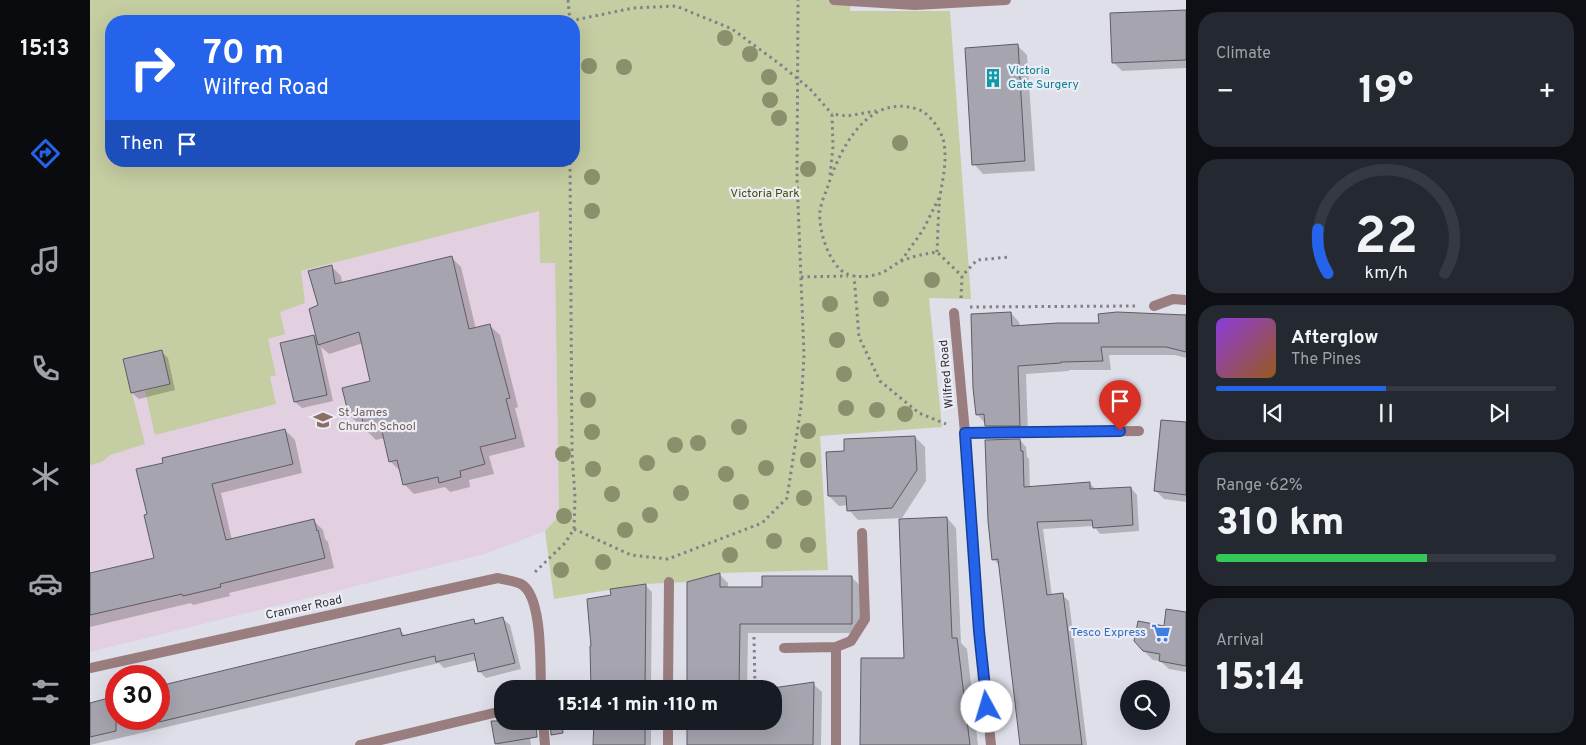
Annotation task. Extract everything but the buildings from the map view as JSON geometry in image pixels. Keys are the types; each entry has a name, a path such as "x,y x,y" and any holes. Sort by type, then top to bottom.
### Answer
{"street":[{"path":"834,0 915,5 1006,0"},
{"path":"1154,306 1173,300 1186,300"},
{"name":"Wilfred Road","path":"954,313 965,433 979,631 991,745"},
{"path":"965,433 1139,431"},
{"path":"784,648 836,646 851,641 864,619 862,533"},
{"name":"Cranmer Road","path":"90,668 498,578 522,584"},
{"path":"668,582 668,680"},
{"path":"522,584 534,600 539,634 541,680"},
{"path":"836,646 836,745"},
{"path":"360,745 494,713"},
{"path":"544,730 545,745"},
{"path":"668,730 668,745"}],"path":[{"path":"568,0 569,15"},
{"path":"574,529 631,555 668,559 762,523 787,498 801,407 804,355 797,179 798,0"},
{"path":"580,19 633,8 676,6 732,29 810,88 832,114 834,146 830,180"},
{"path":"832,114 847,116 908,106 923,110 936,126 944,142 945,170 940,197 937,252 962,276"},
{"path":"879,111 862,123 842,151 830,180 820,211 822,235 831,258 846,274 861,277 881,273 901,261 916,256 937,252"},
{"path":"522,584 565,543 574,529 570,167"},
{"path":"901,261 923,230 940,197"},
{"path":"1010,257 977,260 962,276 960,307 1154,306"},
{"path":"801,277 855,276"},
{"path":"855,276 854,296 859,337 880,381 919,413 965,433"},
{"path":"754,637 755,680"}],"shaded area":[{"name":"St James Church School","path":"539,211 540,263 555,263 559,516 545,531 485,554 90,652 90,324"}],"green space":[{"name":"Victoria Park","path":"90,0 851,0 850,11 950,11 971,299 929,298 942,427 820,436 828,570 720,573 687,582 645,584 554,599 545,531 559,516 555,263 540,263 539,211 301,271 305,303 280,312 285,334 268,339 276,375 270,377 276,404 155,435 145,391 170,384 162,350 123,358 145,444 110,455 102,462 90,465"}],"place":[{"name":"Victoria Gate Surgery","path":"993,78"},
{"name":"St James Church School","path":"323,420"},
{"name":"Tesco Express","path":"1161,633"}],"route":[{"path":"987,707 979,631 965,433 1120,431"}]}
